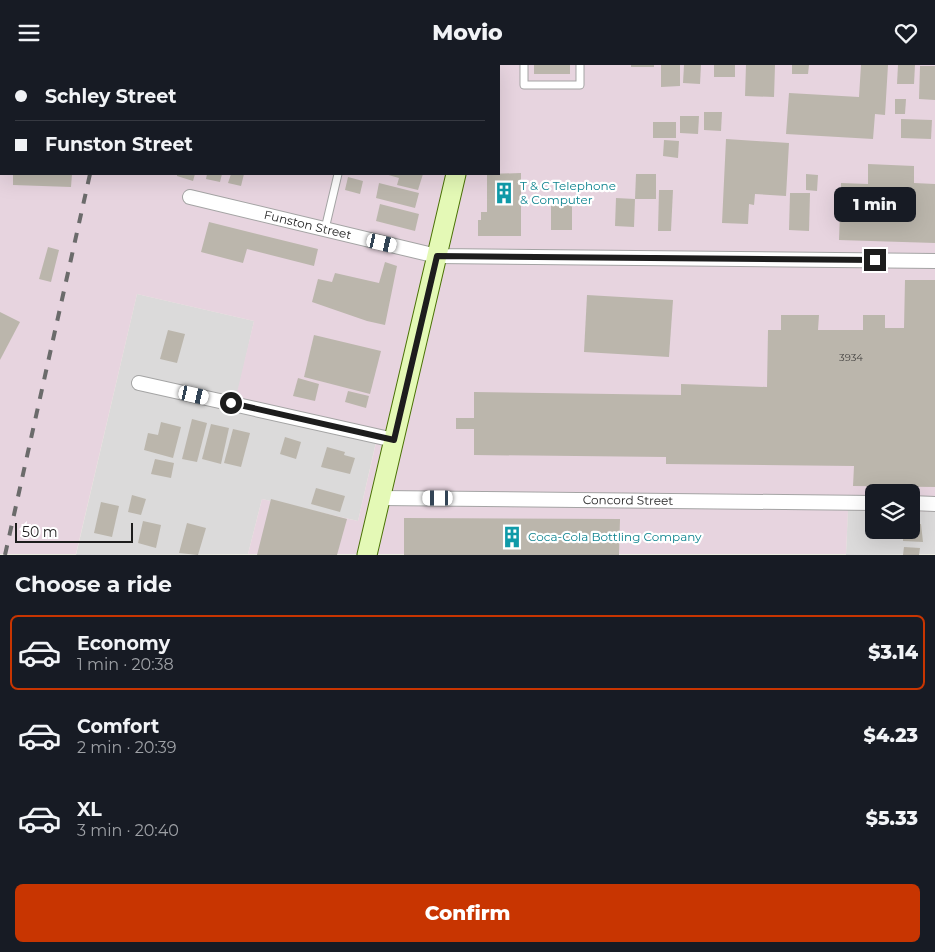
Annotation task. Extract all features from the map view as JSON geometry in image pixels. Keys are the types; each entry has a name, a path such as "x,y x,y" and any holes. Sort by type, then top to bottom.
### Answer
{"main road":[{"path":"367,555 456,175"}],"street":[{"name":"Funston Street","path":"190,197 437,256 935,261"},
{"path":"139,383 394,440"},
{"name":"Concord Street","path":"380,498 865,503"},
{"path":"920,503 935,504"}],"lane":[{"path":"524,65 524,85 580,85 580,65"},
{"path":"325,229 338,175"}],"shaded area":[{"path":"500,65 935,65 935,512 920,511 920,484 865,484 865,511 848,510 846,554 248,554 262,499 358,521 378,434 235,401 254,321 137,294 76,554 0,554 0,175 500,175"},
{"path":"137,294 254,321 236,401 378,433 358,521 262,499 248,554 76,555"},
{"path":"848,510 865,511 865,539 920,539 920,511 935,512 935,554 846,555"}],"building":[{"path":"534,65 570,65 570,74 534,74"},
{"path":"631,65 654,65 654,67 631,67"},
{"path":"661,65 680,65 680,86 661,87"},
{"path":"684,65 701,65 700,84 683,83"},
{"path":"714,65 735,65 735,77 714,77"},
{"path":"746,65 775,65 774,97 745,96"},
{"path":"792,65 809,65 808,74 792,74"},
{"path":"861,65 888,65 885,115 875,114 873,139 786,134 789,93 859,97"},
{"path":"898,65 915,65 914,84 897,84"},
{"path":"920,66 935,66 935,100 919,99"},
{"path":"895,99 906,99 905,114 895,114"},
{"path":"704,112 722,112 721,131 704,130"},
{"path":"680,116 699,116 698,134 680,133"},
{"path":"901,119 932,120 931,139 901,138"},
{"path":"653,122 676,122 676,138 653,138"},
{"path":"726,139 789,143 786,196 755,194 754,205 749,204 748,224 722,223"},
{"path":"664,140 679,141 678,158 663,156"},
{"path":"868,164 914,166 914,183 935,184 935,243 839,240 841,183 868,184"},
{"name":"T & C Telephone & Computer","path":"521,173 521,236 478,236 478,220 481,220 481,212 487,212 487,175"},
{"path":"636,174 656,174 656,199 635,199"},
{"path":"806,174 818,175 817,191 806,190"},
{"path":"13,175 72,175 71,187 13,185"},
{"path":"177,175 195,175 193,181"},
{"path":"207,175 222,175 220,182 206,179"},
{"path":"231,175 244,175 241,186 228,183"},
{"path":"388,175 423,175 418,190 397,185 399,178"},
{"path":"348,177 363,181 360,194 345,190"},
{"path":"379,183 419,193 415,208 376,198"},
{"path":"659,190 673,190 671,231 658,231"},
{"path":"790,193 810,193 809,231 789,230"},
{"path":"616,198 635,199 634,227 615,226"},
{"path":"551,200 572,200 572,230 551,230"},
{"path":"380,204 419,214 415,231 376,221"},
{"path":"209,222 318,249 314,266 247,249 243,263 201,252"},
{"path":"48,247 59,250 51,282 39,279"},
{"path":"385,262 397,266 385,325 367,321 312,302 318,279 332,282 335,273 379,283"},
{"path":"905,280 935,280 935,487 920,487 920,484 865,484 865,486 853,486 854,466 666,464 666,457 474,455 474,429 456,429 456,418 474,418 474,392 681,395 681,384 767,387 768,330 781,330 781,315 819,315 818,330 863,330 863,315 885,315 885,328 904,328"},
{"path":"587,295 673,300 669,357 584,352"},
{"path":"0,312 20,322 0,360"},
{"path":"168,330 185,334 177,363 160,359"},
{"path":"314,335 381,351 370,394 304,377"},
{"path":"298,378 319,384 315,401 293,396"},
{"path":"348,391 369,396 366,408 345,402"},
{"path":"192,419 207,423 197,462 182,459"},
{"path":"161,422 181,427 173,458 144,450 148,433 158,435"},
{"path":"211,424 229,428 221,464 202,459"},
{"path":"233,429 250,433 241,467 224,463"},
{"path":"285,437 301,442 296,459 280,454"},
{"path":"327,447 345,452 344,455 355,458 350,474 321,467"},
{"path":"155,459 174,463 171,478 151,474"},
{"path":"316,488 345,496 340,512 311,504"},
{"path":"132,495 146,499 141,515 128,512"},
{"path":"271,499 347,519 337,555 257,555"},
{"path":"101,502 119,506 112,537 94,533"},
{"name":"Coca-Cola Bottling Company","path":"404,518 620,519 619,555 404,555"},
{"path":"143,521 161,525 156,548 138,543"},
{"path":"187,523 206,528 198,555 179,553"},
{"path":"921,524 923,542 903,541 903,539 920,539"},
{"path":"904,547 920,548 919,555 903,555"}],"railway":[{"path":"5,555 90,175"}],"place":[{"name":"T & C Telephone & Computer","path":"504,193"},
{"name":"Coca-Cola Bottling Company","path":"512,537"}],"route":[{"path":"231,403 394,440 437,256 875,260"}]}
